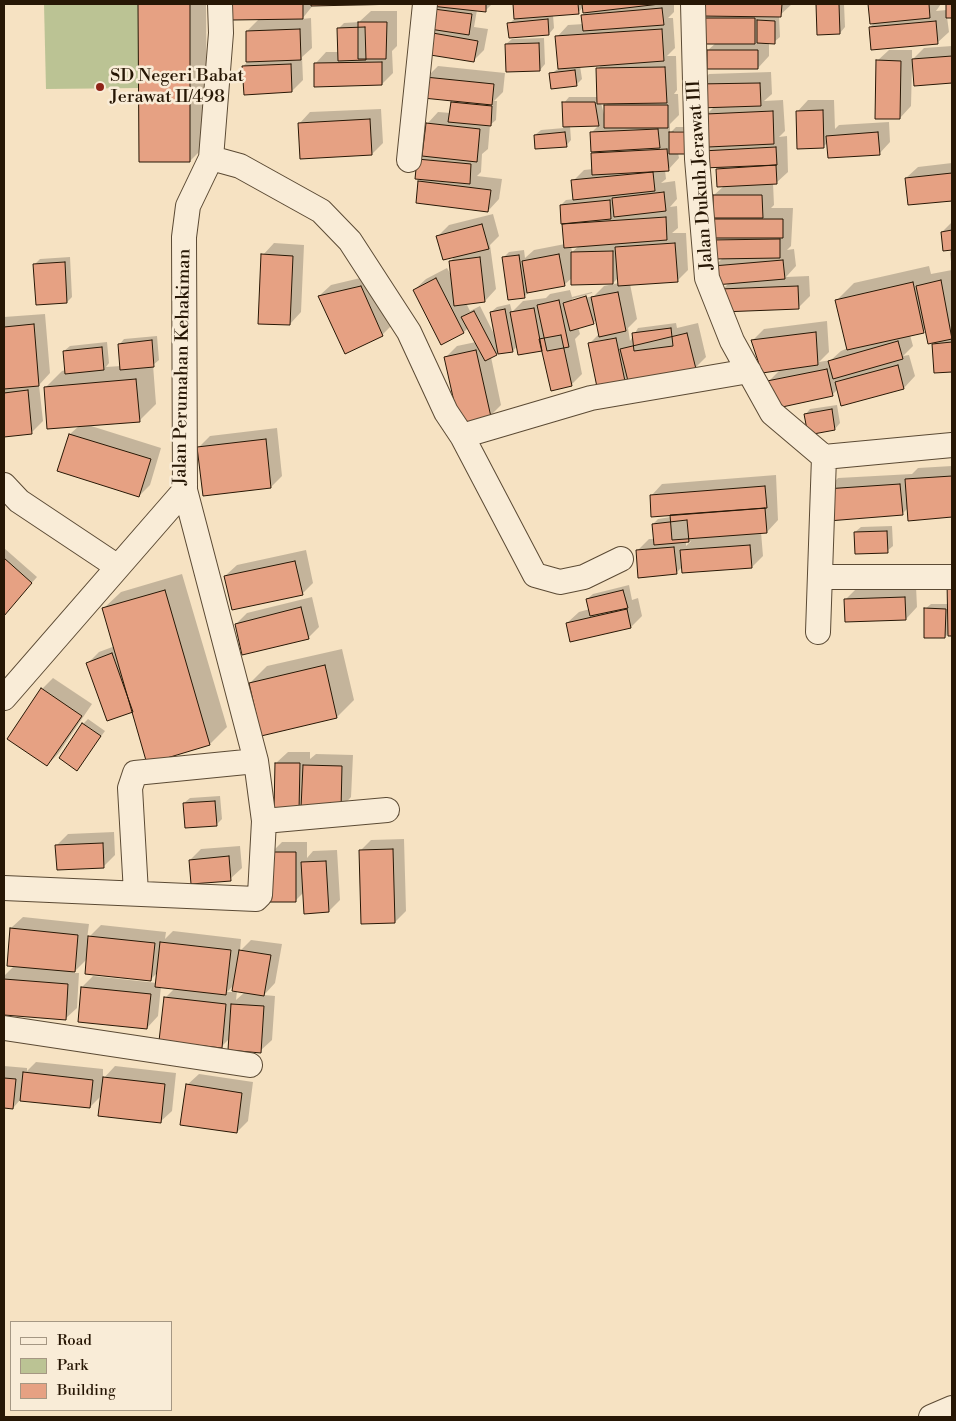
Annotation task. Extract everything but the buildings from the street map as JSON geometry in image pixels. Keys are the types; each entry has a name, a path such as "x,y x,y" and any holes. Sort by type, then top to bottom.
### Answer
{"street":[{"name":"Jalan Perumahan Kehakiman","path":"4,698 185,490 184,237 188,206 211,158 221,33 220,4"},
{"path":"409,160 425,4"},
{"name":"Jalan Dukuh Jerawat III","path":"693,4 696,159 707,278 732,341 772,413 824,457"},
{"path":"211,158 240,166 321,211 350,241 409,332 446,412 462,436 535,575 560,582 584,577 621,559"},
{"path":"462,436 591,398 749,371"},
{"path":"818,632 824,457 952,445"},
{"path":"4,485 18,501 118,568"},
{"path":"4,888 256,899 260,895 264,821 256,761 185,490"},
{"path":"820,577 952,577"},
{"path":"136,893 130,788 135,773 256,761"},
{"path":"264,821 387,810"},
{"path":"4,1028 250,1065"},
{"path":"931,1417 952,1408"}],"green space":[{"path":"44,4 138,4 140,88 46,89"}],"place":[{"name":"SD Negeri Babat Jerawat II/498","path":"100,87"}]}
